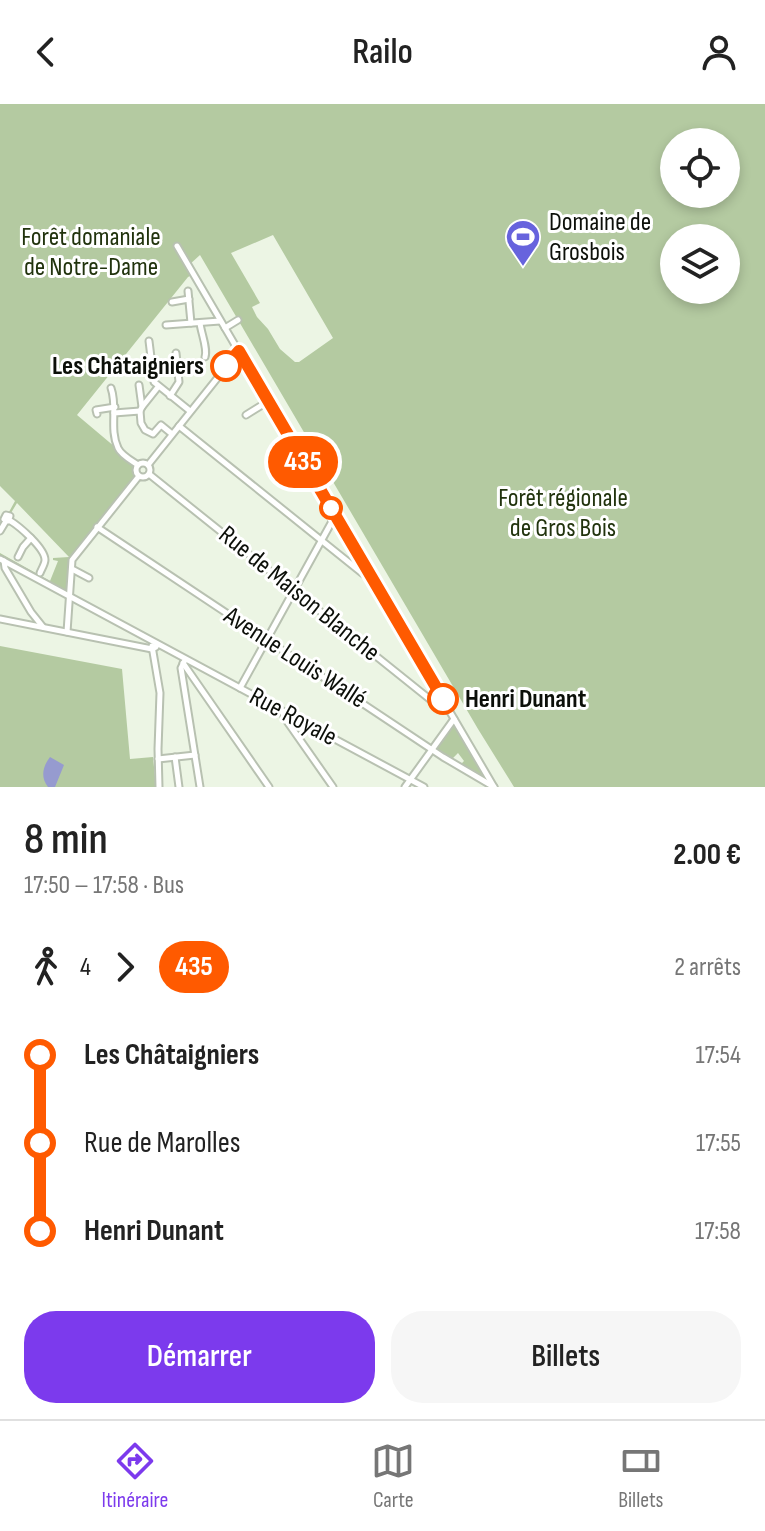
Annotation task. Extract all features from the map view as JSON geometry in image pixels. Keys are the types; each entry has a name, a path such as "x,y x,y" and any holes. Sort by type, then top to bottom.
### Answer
{"street":[{"path":"177,246 494,787"},
{"path":"188,291 191,323"},
{"path":"172,302 189,299"},
{"path":"225,328 238,320"},
{"path":"166,325 220,321"},
{"path":"200,323 207,352 205,357"},
{"path":"149,341 154,382 190,411"},
{"path":"148,465 239,351"},
{"path":"170,396 179,382 176,353"},
{"path":"131,369 152,367"},
{"path":"139,385 142,426 153,434 161,425 172,434"},
{"path":"97,414 96,410 141,409 158,387"},
{"path":"111,388 119,451 138,465"},
{"path":"140,395 152,395"},
{"path":"246,415 267,402"},
{"path":"179,426 362,573 369,573"},
{"path":"138,465 148,465"},
{"path":"138,465 136,472 139,476"},
{"path":"139,476 149,474 148,465"},
{"name":"Rue de Maison Blanche","path":"149,474 442,709 449,710"},
{"path":"67,632 72,560 139,476"},
{"path":"240,688 335,516"},
{"path":"0,531 5,517 31,538 45,559 40,573"},
{"name":"Avenue Louis Wallé","path":"97,527 494,787"},
{"path":"18,557 31,538"},
{"path":"2,560 31,612 44,628"},
{"name":"Rue Royale","path":"2,560 184,661 424,787"},
{"path":"71,569 89,578"},
{"path":"0,619 155,644 160,693 159,787"},
{"path":"184,661 182,673 199,784 208,787"},
{"path":"184,661 269,787"},
{"path":"283,711 331,786"},
{"path":"405,787 454,719"},
{"path":"158,759 195,755"},
{"path":"175,757 179,787"}],"green space":[{"path":"0,104 765,104 765,787 514,787 200,255 189,265 192,275 77,415 134,463 138,475 69,563 66,593 0,558 0,553 50,581 58,561 53,558 69,557 17,503 12,515 6,514 15,501 0,486","holes":["273,235 333,338 299,362 280,349 257,317 252,307 260,303 231,253"]},
{"path":"0,646 122,669 130,759 153,757 156,787 0,787"},
{"path":"455,724 488,781 460,765 464,761 458,753 452,759 436,749"}],"water":[{"path":"50,757 64,765 55,787 48,787 43,775"}],"bus line":[{"name":"435","path":"226,366 239,351 443,699"}],"place":[{"name":"Domaine de Grosbois","path":"523,268"},
{"name":"Les Châtaigniers","path":"226,366"},
{"name":"Henri Dunant","path":"443,699"}],"park label":[{"name":"Forêt domaniale de Notre-Dame","path":"91,252"},
{"name":"Forêt régionale de Gros Bois","path":"563,513"}]}
